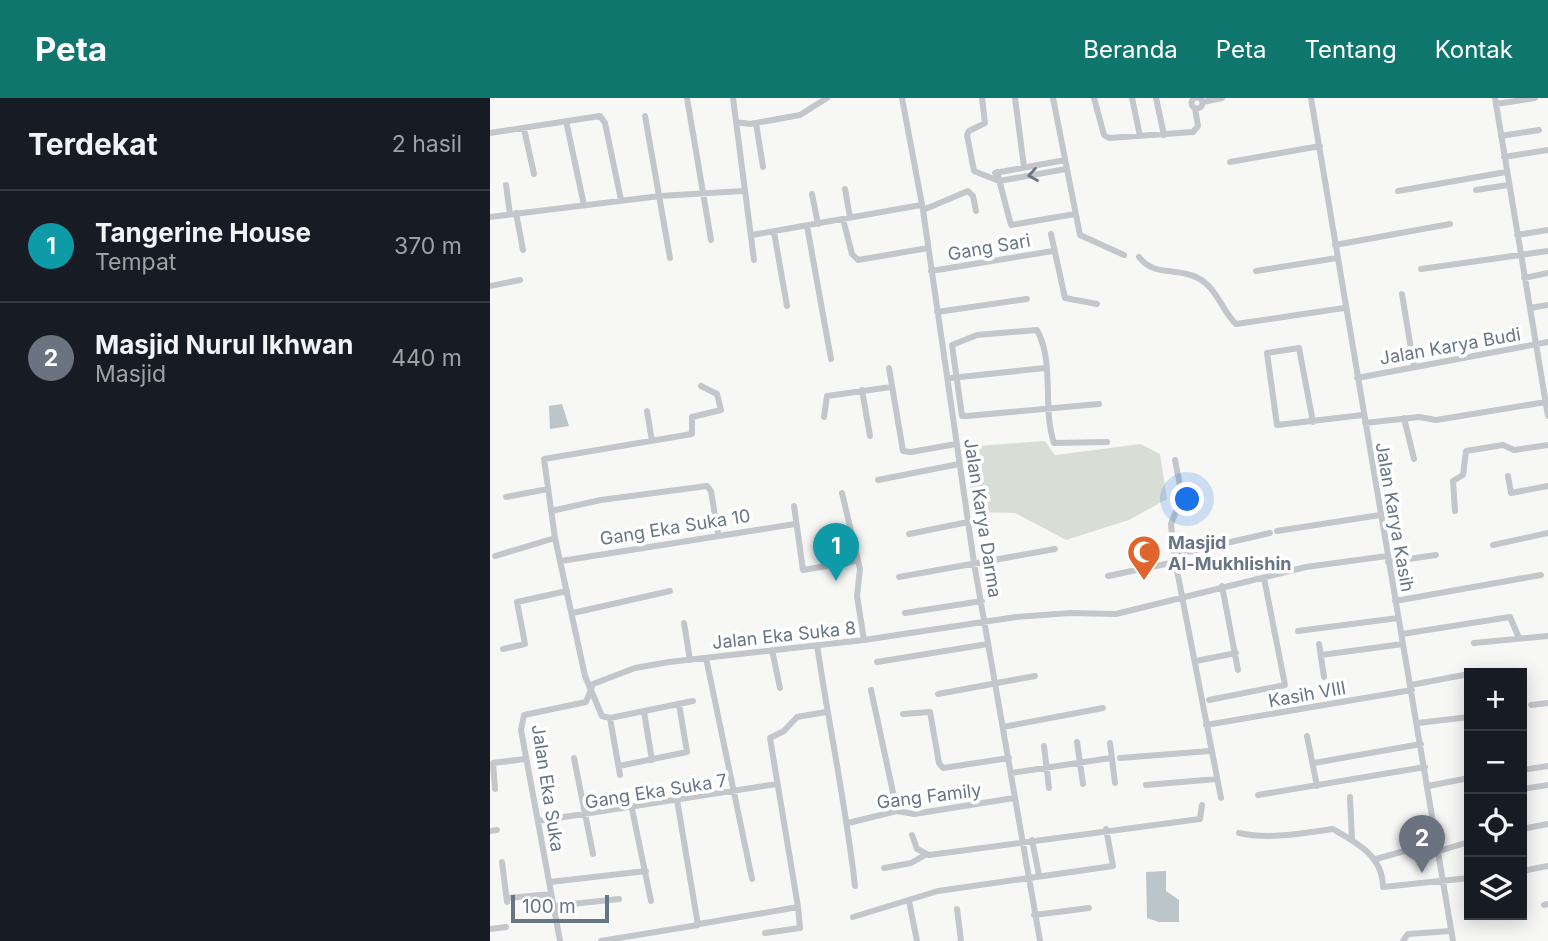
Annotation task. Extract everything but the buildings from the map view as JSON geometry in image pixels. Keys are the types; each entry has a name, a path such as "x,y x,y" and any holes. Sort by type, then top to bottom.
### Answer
{"street":[{"path":"687,98 711,240"},
{"path":"733,98 754,260"},
{"path":"736,122 756,123 800,115 827,98"},
{"name":"Jalan Karya Darma","path":"902,98 922,208 974,563 1040,941"},
{"path":"982,98 985,123 969,131 967,135 973,169 999,181 1066,169"},
{"path":"1015,98 1024,167"},
{"path":"1053,98 1082,238 1124,256"},
{"path":"1094,98 1106,137 1195,131 1198,126 1192,104 1194,99 1198,98 1203,102"},
{"path":"1132,98 1140,136"},
{"path":"1156,98 1164,135"},
{"path":"1203,102 1222,98"},
{"name":"Jalan Karya Kasih","path":"1311,98 1344,308 1412,688 1453,941"},
{"path":"1535,98 1495,101 1507,185 1538,344 1548,416"},
{"path":"1195,108 1200,108 1203,102"},
{"path":"490,133 594,115 603,119 621,200"},
{"path":"645,116 670,258"},
{"path":"566,121 584,205"},
{"path":"756,123 763,167"},
{"path":"524,129 534,174"},
{"path":"1501,136 1539,130"},
{"path":"1230,162 1320,146"},
{"path":"1504,157 1548,150"},
{"path":"990,176 998,172 1065,160"},
{"path":"998,172 1011,225 1075,214"},
{"path":"1398,191 1506,172"},
{"path":"506,185 523,250"},
{"path":"1476,190 1507,185"},
{"path":"845,189 852,254 859,260 928,248"},
{"path":"490,217 621,200 743,191"},
{"path":"752,235 922,208 968,191 973,196 976,211"},
{"path":"812,194 818,224"},
{"path":"1335,245 1450,224"},
{"path":"807,226 831,359"},
{"path":"1517,235 1548,230"},
{"path":"774,232 787,306"},
{"path":"1051,234 1053,251"},
{"name":"Gang Sari","path":"931,271 1053,251 1067,300 1088,300 1097,304"},
{"path":"1421,269 1548,251"},
{"path":"1139,257 1150,269 1199,278 1216,294 1236,324 1344,308"},
{"path":"1256,271 1337,258"},
{"path":"1524,278 1548,273"},
{"path":"490,286 520,280"},
{"path":"1402,294 1414,367"},
{"path":"937,312 1027,299"},
{"path":"1530,308 1548,305"},
{"path":"1099,404 1050,408 962,416 951,349 954,343 977,335 1031,329 1039,332 1045,368 1050,408 1056,444 1107,442"},
{"name":"Jalan Karya Budi","path":"1357,378 1548,342"},
{"path":"1313,422 1299,348 1267,353 1276,424 1404,418 1421,416 1436,420 1546,402"},
{"path":"889,368 903,450 911,452 956,444"},
{"path":"946,379 1045,368"},
{"path":"693,701 610,718 602,716 590,689 555,538 544,459 692,434 692,417 721,412 716,392 701,386"},
{"path":"824,417 827,396 891,387"},
{"path":"862,390 870,436"},
{"path":"647,411 652,441"},
{"path":"1404,418 1414,459"},
{"path":"1455,511 1453,481 1463,475 1467,451 1503,445 1514,450 1548,445"},
{"path":"1175,460 1182,496 1171,524 1175,558 1221,798"},
{"path":"878,480 959,464"},
{"path":"1508,476 1511,493 1548,486"},
{"path":"551,511 601,500 707,486 711,491 718,534"},
{"path":"506,497 548,489"},
{"path":"842,493 860,576 858,596 864,640"},
{"path":"793,506 803,570 856,561"},
{"path":"1108,576 1273,532 1380,515"},
{"path":"909,534 968,522"},
{"name":"Gang Eka Suka 10","path":"561,561 718,534 795,524"},
{"path":"1493,545 1548,533"},
{"path":"495,556 555,538"},
{"path":"899,578 1055,549"},
{"name":"Jalan Eka Suka 8","path":"590,689 593,684 635,668 1070,612 1102,616 1183,599 1222,586 1306,567 1436,555"},
{"path":"1395,601 1541,575"},
{"path":"1209,700 1285,685 1264,578"},
{"path":"1222,586 1238,670"},
{"path":"503,649 525,644 517,601 567,591"},
{"path":"573,613 670,591"},
{"path":"905,613 982,601"},
{"path":"1402,634 1510,617 1514,621 1519,638"},
{"path":"1298,631 1398,618"},
{"path":"684,623 690,660"},
{"path":"1474,643 1548,636"},
{"path":"877,662 988,644"},
{"path":"1319,644 1324,677"},
{"path":"1321,655 1403,644"},
{"path":"817,645 826,712 848,823 855,886"},
{"path":"772,650 780,688"},
{"path":"1196,661 1236,653"},
{"path":"706,658 752,879"},
{"path":"938,694 995,681 1035,676"},
{"name":"Kasih VIII","path":"1206,725 1412,688 1464,676"},
{"name":"Jalan Eka Suka","path":"560,941 521,730 524,715 586,702 590,689"},
{"path":"871,690 897,811"},
{"path":"619,766 687,752 679,704"},
{"path":"1531,705 1548,704"},
{"path":"1003,727 1104,708"},
{"path":"644,712 653,760"},
{"path":"765,933 800,928 769,741 771,735 783,731 797,717 826,712"},
{"path":"903,714 929,712 939,763 943,768 1009,758"},
{"path":"610,718 620,775"},
{"path":"1418,723 1464,718"},
{"path":"1307,736 1317,786"},
{"path":"1077,743 1083,784"},
{"path":"1110,743 1115,783"},
{"path":"1314,763 1421,744"},
{"path":"1044,746 1049,788"},
{"path":"1120,758 1210,751"},
{"path":"574,758 593,854"},
{"path":"1012,773 1111,758"},
{"path":"495,789 493,763 525,759"},
{"path":"1258,795 1424,766"},
{"path":"1527,768 1548,766"},
{"path":"1146,785 1217,779"},
{"path":"1428,786 1464,779"},
{"name":"Gang Eka Suka 7","path":"538,821 587,816 777,785"},
{"path":"1527,788 1548,786"},
{"path":"1350,797 1352,840"},
{"name":"Gang Family","path":"848,823 897,811 914,814 1014,798"},
{"path":"677,800 699,924"},
{"path":"884,868 911,863 925,855 1200,818 1202,805"},
{"path":"632,809 651,901"},
{"path":"1527,828 1548,824"},
{"path":"853,917 938,891 1028,876 1113,866 1106,829"},
{"path":"1239,833 1303,833 1333,829 1376,859 1381,869 1383,887 1464,879"},
{"path":"912,835 917,849 925,855"},
{"path":"1032,839 1039,876"},
{"path":"1439,851 1464,844"},
{"path":"1376,859 1408,850"},
{"path":"502,862 507,900 551,894"},
{"path":"1527,870 1548,866"},
{"path":"550,882 646,871"},
{"path":"553,906 619,899"},
{"path":"909,901 917,941"},
{"path":"601,941 680,930 699,924 798,907"},
{"path":"1034,915 1090,908"},
{"path":"957,909 961,941"},
{"path":"490,929 506,928"},
{"path":"1403,941 1408,934 1451,931"}],"shaded area":[{"path":"562,404 569,426 550,429 549,406"},
{"path":"1045,441 1055,455 1141,444 1160,454 1167,499 1129,520 1066,540 1015,513 974,512 963,447"},
{"path":"1166,871 1166,891 1179,900 1179,922 1159,922 1147,918 1146,872"}],"place":[{"name":"Tangerine House","path":"836,581"},
{"name":"Masjid Al-Mukhlishin","path":"1144,582"},
{"name":"Masjid Nurul Ikhwan","path":"1422,873"}]}
